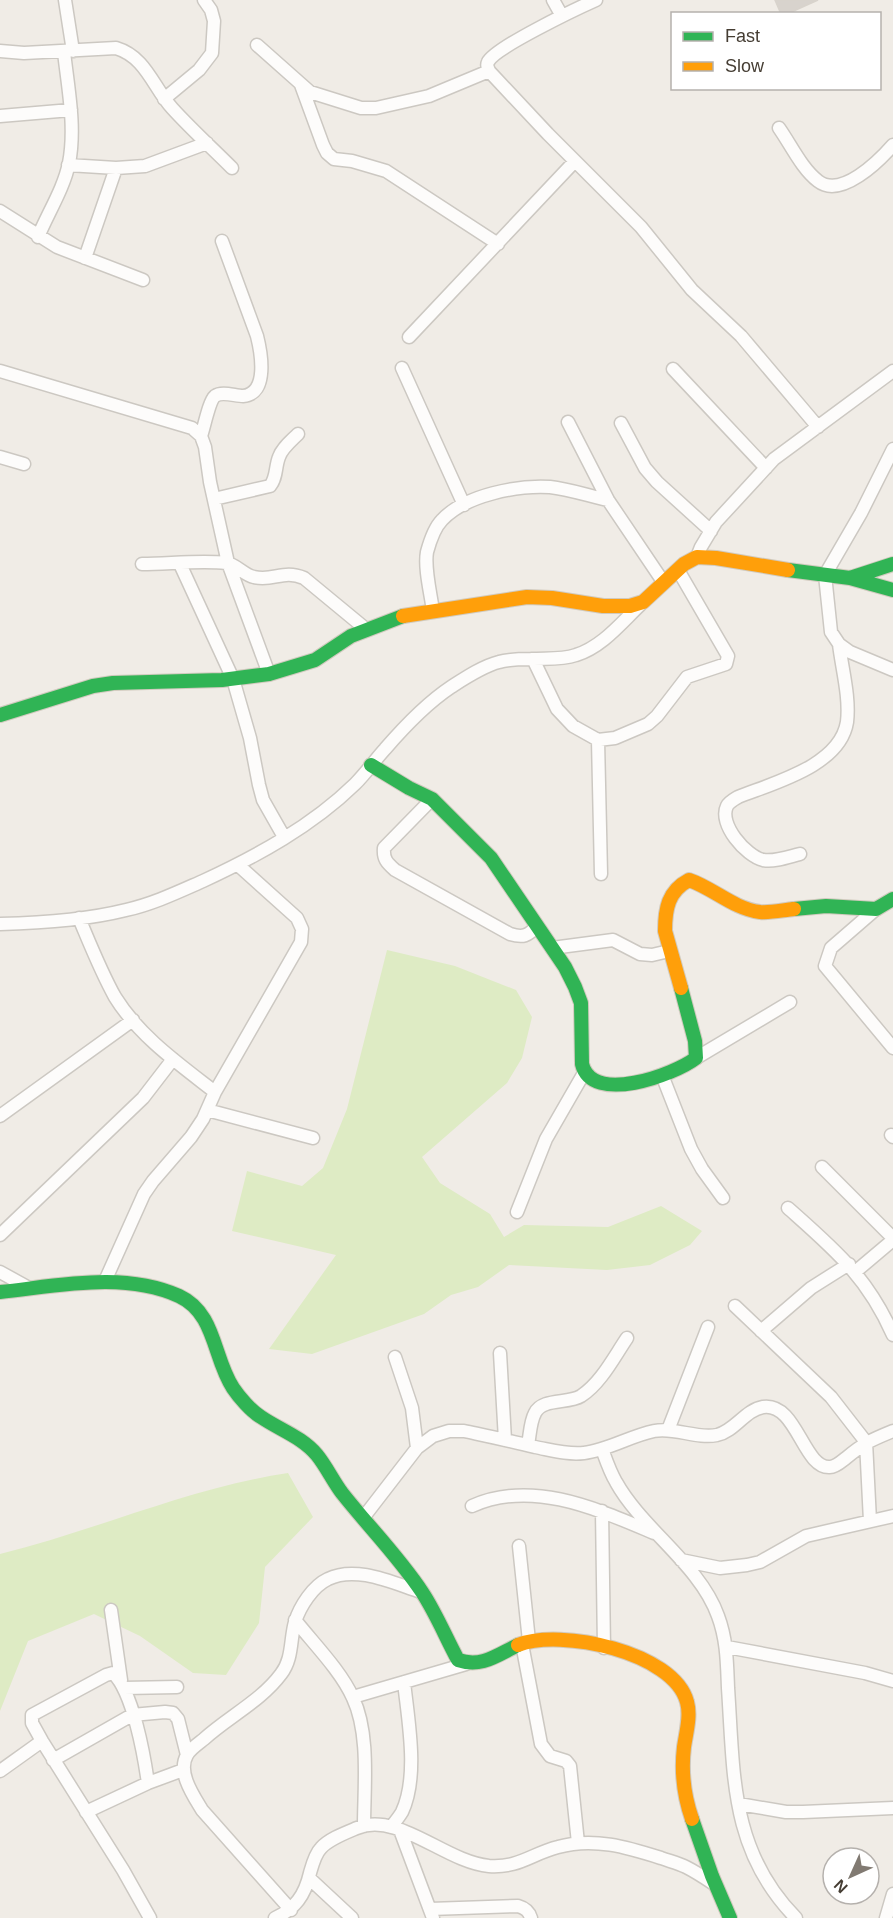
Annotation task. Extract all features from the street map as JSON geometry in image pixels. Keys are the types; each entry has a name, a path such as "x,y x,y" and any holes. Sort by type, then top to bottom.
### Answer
{"street":[{"path":"38,237 68,165 72,140 65,0"},
{"path":"164,99 199,70 212,53 214,21 211,10 204,0"},
{"path":"553,0 562,16"},
{"path":"596,0 562,16 500,51 489,60 487,66 489,71 641,228 701,301 741,336 818,427"},
{"path":"257,45 310,92 348,105 376,108 429,96 489,71"},
{"path":"0,51 24,53 116,48 128,51 146,69 164,99 232,168"},
{"path":"301,85 323,145 334,159 386,171 498,244"},
{"path":"0,116 71,110"},
{"path":"779,128 811,175 820,183 830,186 844,183 865,172 893,145"},
{"path":"68,165 116,168 145,166 207,143"},
{"path":"409,337 575,161"},
{"path":"85,258 116,168"},
{"path":"0,211 38,237 143,280"},
{"path":"201,436 215,396 251,394 260,382 257,336 222,241"},
{"path":"402,368 464,505"},
{"path":"673,369 766,468"},
{"path":"0,371 192,428 201,436 228,562 269,674"},
{"path":"0,924 79,918 126,910 158,900 238,865 325,810 357,783 420,712 450,688 499,662 561,659 578,655 592,648 612,633 664,582 697,557 711,531 732,503 766,468 792,445 893,371"},
{"path":"568,422 608,500 664,582"},
{"path":"621,423 645,468 657,482 711,531"},
{"path":"214,499 270,486 274,482 283,449 298,434"},
{"path":"893,449 861,513 825,575 831,632 839,644 850,652 893,670"},
{"path":"0,456 24,464"},
{"path":"433,611 426,555 432,537 442,520 464,505 492,494 551,487 608,500"},
{"path":"697,557 850,578 893,590"},
{"path":"142,564 228,562 255,578 287,573 304,578 367,630"},
{"path":"180,564 233,679 250,738 263,800 284,837"},
{"path":"850,578 893,564"},
{"path":"533,659 557,709 573,726 586,735 598,740 615,738 648,724 657,716 687,677 726,664 728,656 678,570"},
{"path":"0,715 93,686 113,683 233,679 269,674 315,660 351,636 404,616 527,597 552,598 603,606 630,606 643,602"},
{"path":"800,854 778,860 764,860 753,856 733,836 726,817 726,809 728,803 738,797 809,768 836,747 844,734 847,708 839,644"},
{"path":"598,740 601,874"},
{"path":"371,765 432,799 491,858 566,967 581,1003 582,1064 584,1073 592,1080 605,1084 636,1082 682,1069 696,1058 790,1002"},
{"path":"432,799 384,848 383,856 388,863 395,870 510,934 519,937 528,936 537,926"},
{"path":"105,1281 144,1194 190,1137 207,1110 214,1092 301,942 302,929 297,918 238,865"},
{"path":"696,1058 695,1041 669,951 664,914 668,898 680,884 689,879 744,908 761,912 826,906 876,909"},
{"path":"893,899 876,909 831,948 825,966 893,1048"},
{"path":"79,918 116,998 133,1020 173,1059 214,1092"},
{"path":"552,948 613,940 640,954 652,955 669,951"},
{"path":"0,1116 133,1020"},
{"path":"0,1234 143,1098 173,1059"},
{"path":"518,1212 546,1139 584,1073"},
{"path":"662,1075 691,1149 723,1198"},
{"path":"207,1110 313,1138"},
{"path":"761,1331 811,1288 852,1268 893,1239 822,1167"},
{"path":"788,1208 852,1268 876,1301 893,1335"},
{"path":"0,1272 29,1288"},
{"path":"0,1292 105,1281 157,1288 194,1306 214,1337 222,1365 233,1388 258,1416 303,1441 317,1455 341,1491 422,1592 458,1660 466,1664 477,1665 525,1642 544,1640 573,1642 623,1652 644,1659 663,1672 678,1685 687,1699 689,1713 683,1764 688,1809 714,1884 730,1918"},
{"path":"735,1306 831,1397 866,1442 870,1521"},
{"path":"668,1430 708,1327"},
{"path":"528,1445 535,1413 541,1406 581,1396 596,1381 627,1338"},
{"path":"500,1353 505,1440"},
{"path":"394,1357 408,1394 416,1443"},
{"path":"359,1513 416,1443 449,1431 464,1431 566,1453 584,1453 653,1431 668,1430 719,1435 751,1412 761,1407 770,1407 778,1410 788,1419 820,1464 830,1467 840,1463 866,1442 893,1431"},
{"path":"602,1449 616,1483 637,1511 681,1560 713,1604 718,1615 727,1647 735,1783 749,1848 770,1888 796,1918"},
{"path":"472,1506 504,1496 526,1495 579,1503 658,1534"},
{"path":"602,1511 604,1648"},
{"path":"681,1560 720,1568 747,1565 768,1558 806,1536 893,1516"},
{"path":"519,1546 525,1642 541,1744 550,1756 566,1761 570,1766 578,1843"},
{"path":"187,1755 214,1729 273,1684 283,1672 288,1661 295,1620 313,1590 326,1580 342,1574 359,1573 422,1592"},
{"path":"111,1610 122,1684 140,1735 148,1783"},
{"path":"295,1620 353,1697 363,1739 364,1826"},
{"path":"727,1647 865,1673 893,1681"},
{"path":"353,1697 466,1664"},
{"path":"150,1918 123,1870 53,1760 32,1723 32,1715 113,1673 122,1684 177,1687"},
{"path":"404,1682 411,1738 411,1760 407,1796 395,1829 431,1914 518,1906 524,1907 530,1913 531,1918"},
{"path":"53,1760 132,1715 173,1713 180,1725 187,1755 183,1770 193,1796 202,1810 291,1910"},
{"path":"0,1771 42,1741"},
{"path":"86,1812 148,1783 183,1770"},
{"path":"739,1804 786,1812 893,1808"},
{"path":"275,1918 291,1910 301,1897 320,1849 342,1835 371,1823 395,1829 463,1861 487,1866 520,1863 555,1848 578,1843 613,1845 686,1867 714,1884"},
{"path":"309,1878 352,1918"},
{"path":"886,1918 893,1894"}],"green space":[{"path":"387,950 455,966 516,990 532,1017 522,1058 507,1083 422,1157 440,1183 490,1214 504,1237 524,1225 608,1227 661,1206 702,1231 690,1245 650,1265 607,1270 509,1265 478,1287 451,1295 424,1314 312,1354 269,1349 336,1255 232,1231 247,1171 302,1186 323,1168 347,1109"},
{"path":"288,1473 313,1517 265,1567 259,1623 226,1675 193,1673 140,1636 94,1614 28,1641 0,1711 0,1554 179,1499"}],"building":[{"path":"775,0 818,0 791,12 780,12"}],"traffic: fast":[{"path":"850,578 893,564"},
{"path":"788,570 850,578 893,590"},
{"path":"0,715 93,686 113,683 222,680 269,674 315,660 351,636 403,616"},
{"path":"371,765 432,799 491,858 565,967 575,987 581,1003 582,1064 589,1076 601,1083 617,1085 634,1083 670,1072 696,1058 695,1041 681,988"},
{"path":"794,909 826,906 876,909 893,899"},
{"path":"0,1292 67,1284 113,1282 158,1288 179,1296 191,1304 207,1325 226,1376 236,1392 257,1414 298,1438 317,1455 342,1493 422,1592 458,1660 482,1661 518,1645"},
{"path":"692,1819 730,1918"}],"traffic: slow":[{"path":"403,616 527,597 552,598 603,606 630,606 643,602 684,564 697,557 788,570"},
{"path":"681,988 665,931 669,901 682,884 689,880 750,910 768,912 794,909"},
{"path":"518,1645 560,1640 587,1642 613,1648 661,1670 678,1684 688,1707 683,1775 692,1819"}]}
